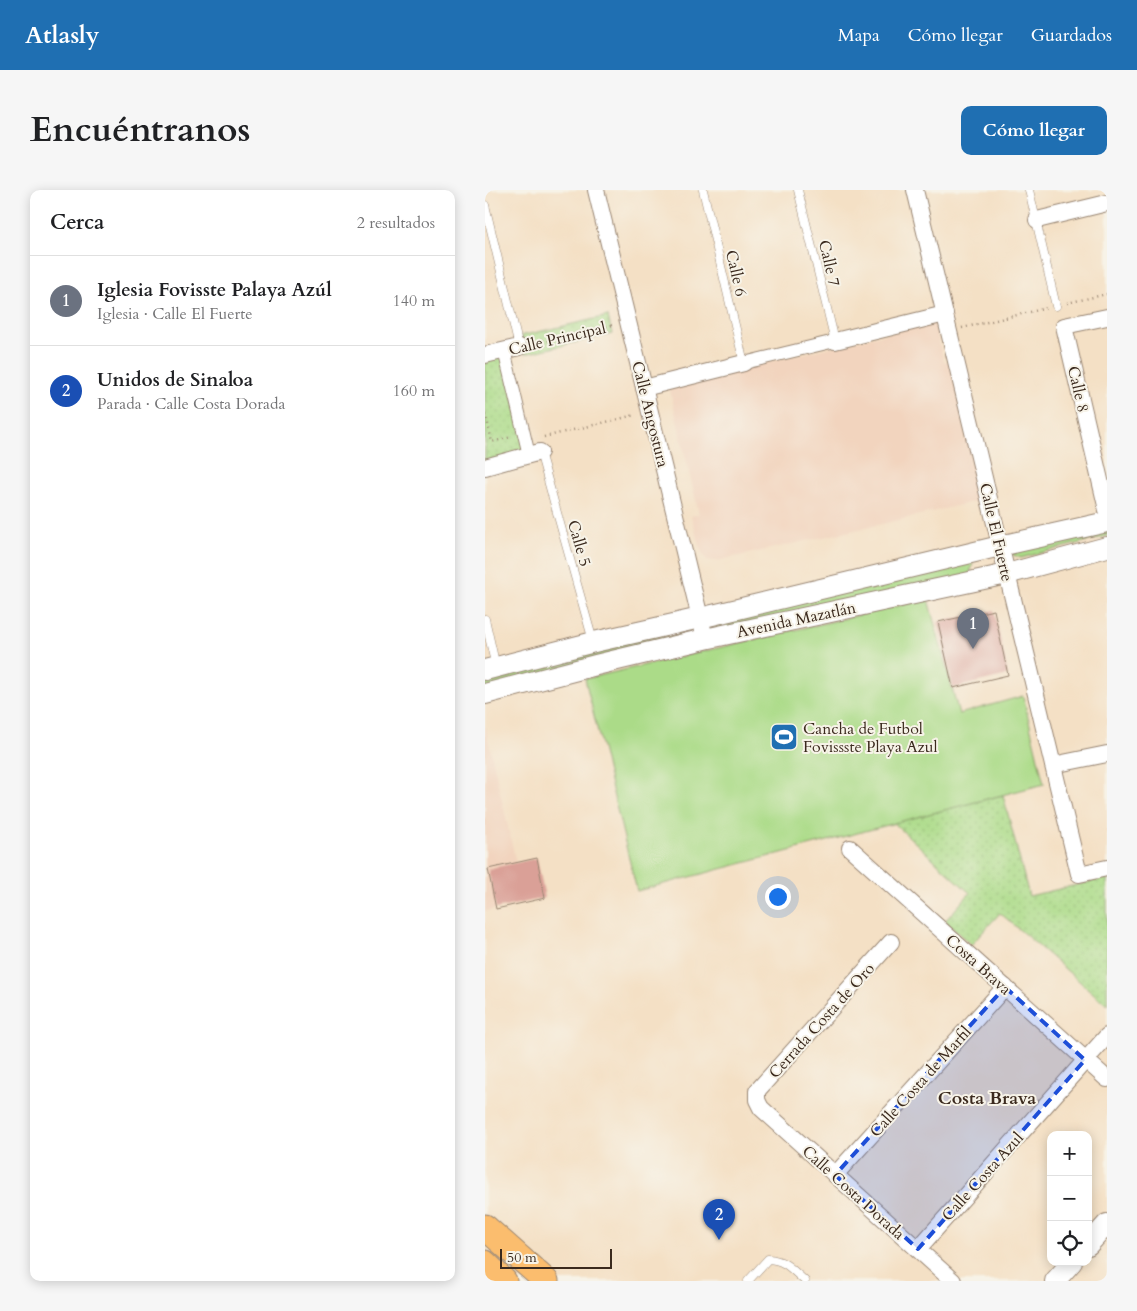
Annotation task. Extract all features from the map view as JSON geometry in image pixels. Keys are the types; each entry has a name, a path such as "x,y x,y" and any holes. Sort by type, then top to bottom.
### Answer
{"main road":[{"path":"485,1227 546,1281"},
{"path":"485,1263 504,1281"}],"street":[{"name":"Calle Angostura","path":"596,190 705,639"},
{"name":"Calle El Fuerte","path":"915,190 1079,874 1107,868"},
{"path":"1037,220 1107,203"},
{"path":"645,388 945,314"},
{"name":"Calle 8","path":"1107,317 1064,326 1107,510"},
{"path":"485,468 532,449 511,349"},
{"name":"Calle Principal","path":"485,355 511,349"},
{"name":"Avenida Mazatlán","path":"491,668 594,642 1107,522"},
{"name":"Avenida Mazatlán","path":"485,694 705,639 1007,574 1107,547"},
{"path":"1053,765 1107,754"},
{"name":"Costa Brava","path":"850,848 1107,1079"},
{"name":"Cerrada Costa de Oro","path":"757,1100 757,1091 891,942"},
{"name":"Calle Costa de Marfil","path":"835,1175 1005,988"},
{"name":"Calle Costa Azul","path":"917,1249 1107,1036"},
{"name":"Calle Costa Dorada","path":"757,1100 761,1108 953,1281"},
{"path":"1092,1241 1107,1224"},
{"path":"1055,1281 1068,1266"}],"lane":[{"name":"Calle 6","path":"703,190 744,363"},
{"name":"Calle 7","path":"798,190 835,341"},
{"path":"1029,190 1056,306"},
{"path":"485,205 511,349"},
{"name":"Calle 5","path":"532,449 594,642"},
{"path":"485,619 491,668"},
{"path":"748,1281 768,1259 778,1260 805,1281"}],"path":[{"path":"949,332 1107,294"},
{"name":"Calle Principal","path":"511,349 628,322"},
{"path":"485,416 492,442 519,436 532,449 650,411"}],"highlighted area":[{"path":"1005,987 1085,1060 918,1249 835,1175"}],"shaded area":[{"path":"934,322 944,362 950,361 985,499 716,561 707,560 702,553 691,516 699,514 669,386"},
{"path":"485,725 516,863 488,869 496,909 485,911"}],"green space":[{"path":"608,316 612,334 525,354 520,336"},
{"path":"502,349 526,453 485,463 485,354"},
{"path":"1107,528 1107,536 1021,558 1011,554 1018,549"},
{"path":"965,559 973,565 969,575 485,693 485,675"},
{"name":"Cancha de Futbol Fovissste Playa Azul","path":"928,599 959,714 1023,696 1044,784 637,891 585,679"},
{"path":"1003,795 1029,896 1107,878 1107,1005 1000,913 971,945 945,921 970,893 894,823"}],"building":[{"path":"994,610 1008,675 953,688 938,622"},
{"path":"537,858 545,898 496,909 488,869"}],"place":[{"name":"Iglesia Fovisste Palaya Azúl","path":"973,649"},
{"name":"Cancha de Futbol Fovissste Playa Azul","path":"784,737"},
{"name":"Unidos de Sinaloa","path":"719,1240"}],"district":[{"name":"Costa Brava","path":"987,1098"}]}
